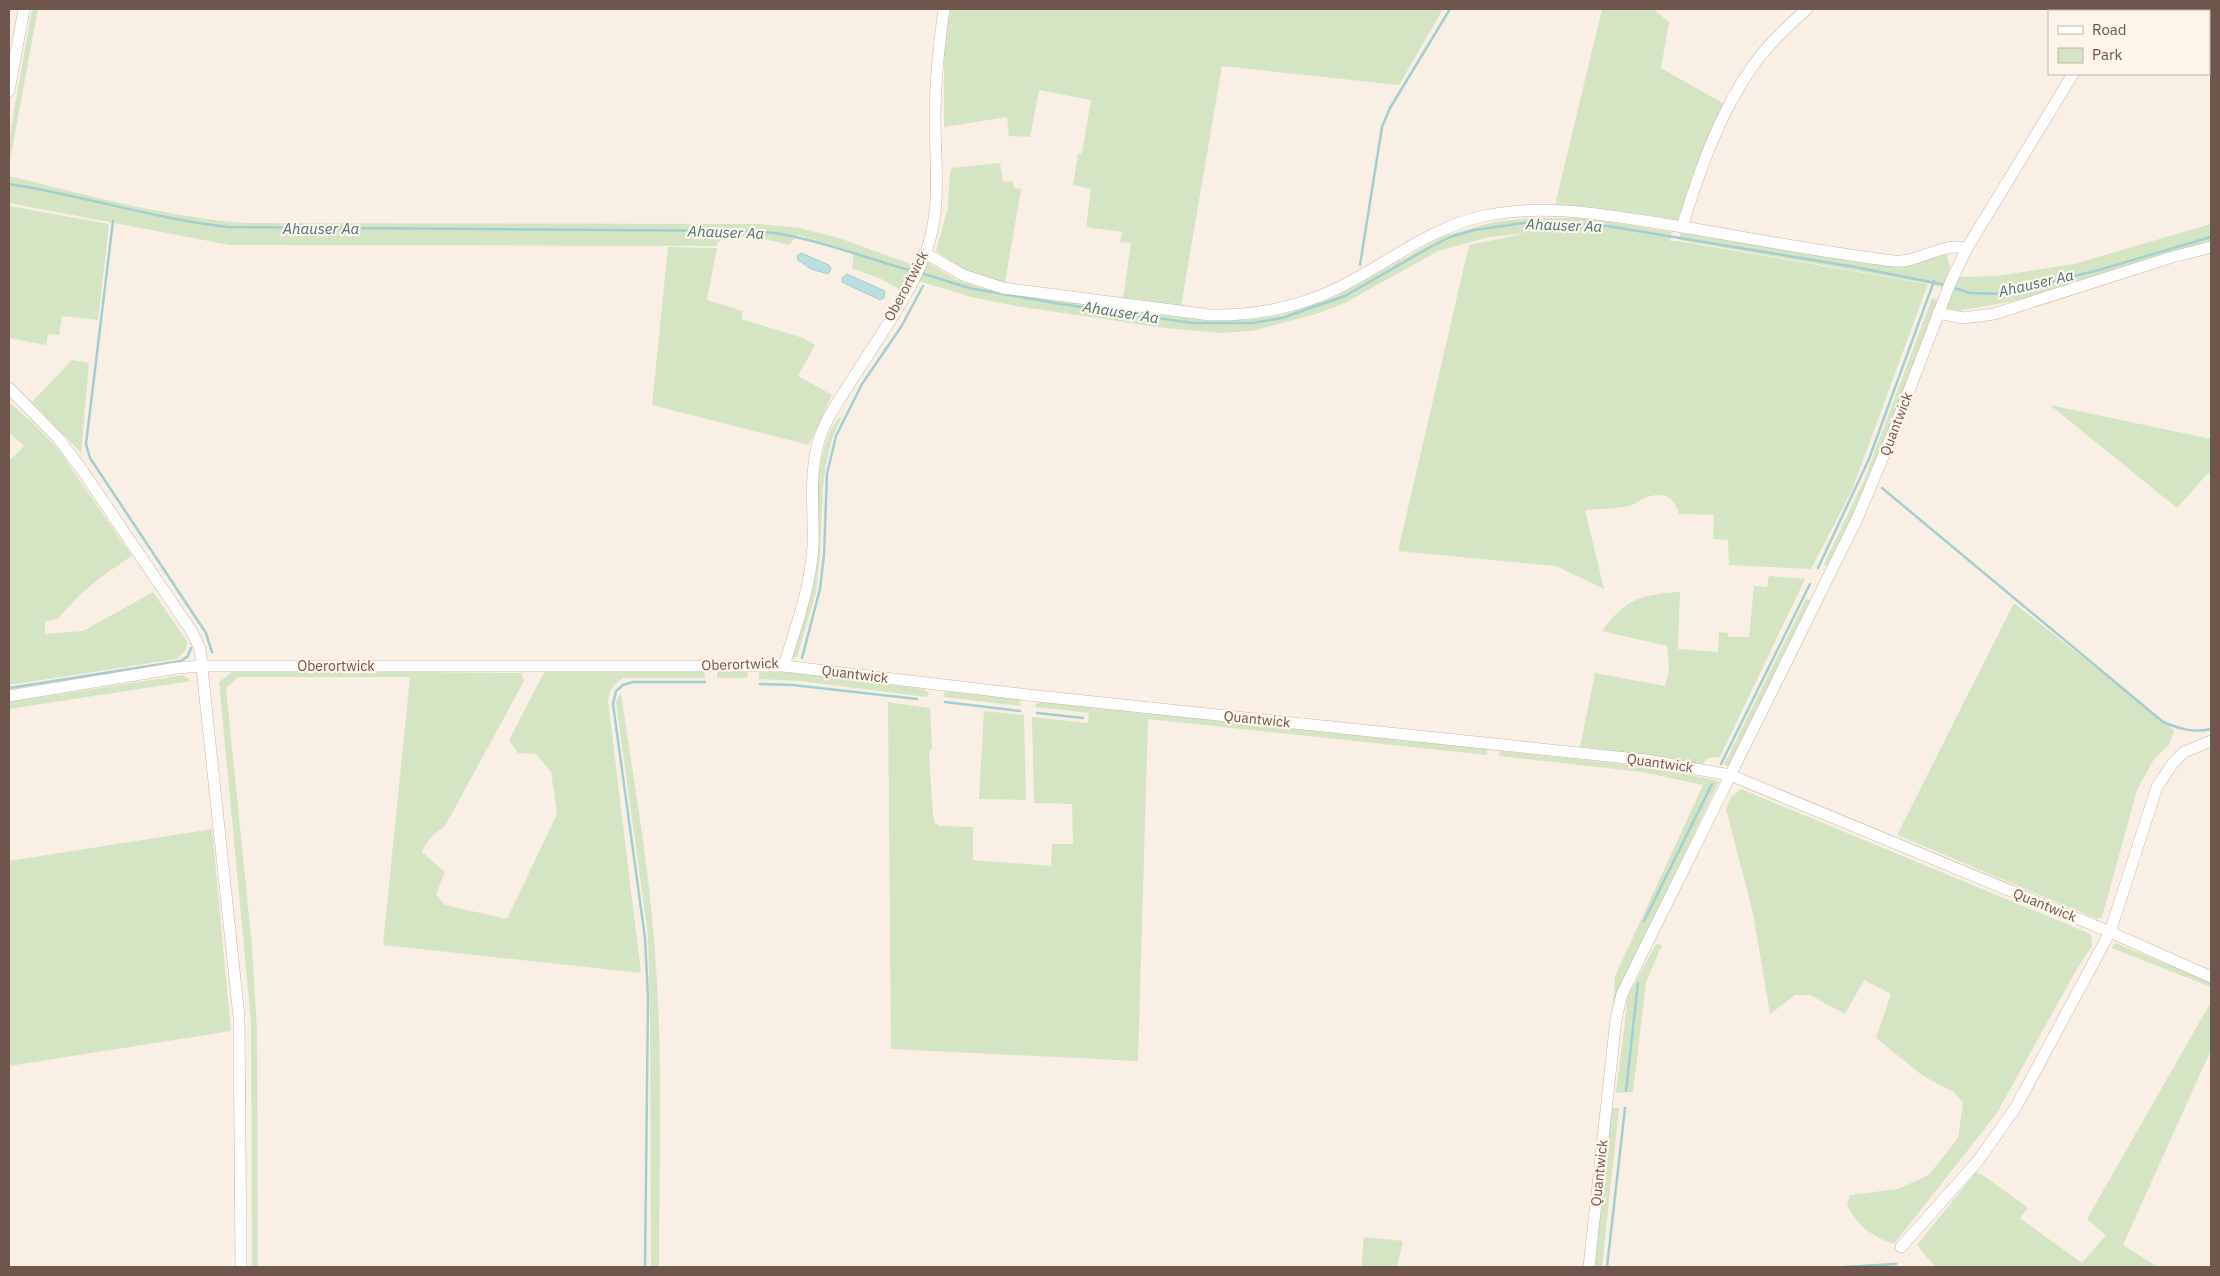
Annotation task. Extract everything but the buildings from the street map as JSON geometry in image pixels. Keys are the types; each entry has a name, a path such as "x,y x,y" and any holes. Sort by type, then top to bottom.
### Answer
{"street":[{"path":"9,91 24,9"},
{"name":"Oberortwick","path":"9,696 177,668 203,666 784,666 807,586 813,546 814,466 818,442 825,424 839,400 913,280 926,253 937,210 936,83 944,9"},
{"path":"1682,227 1694,188 1734,97 1752,67 1778,35 1807,9"},
{"name":"Quantwick","path":"1589,1267 1616,1019 1622,994 1869,490 1938,313 1966,248 2072,75"},
{"path":"926,253 963,275 1003,288 1210,315 1232,316 1283,309 1313,299 1451,226 1485,216 1512,212 1575,211 1897,261 1955,245 1966,248"},
{"path":"1938,313 1963,318 1994,314 2169,258 2211,247"},
{"path":"9,388 58,438 82,470 192,632 200,649 239,1017 241,1267"},
{"name":"Quantwick","path":"784,666 1038,696 1646,760 1730,775 2110,932 2211,977"},
{"path":"1901,1247 1977,1162 2000,1131 2055,1037 2110,932 2157,787 2173,763 2184,752 2211,741"}],"green space":[{"path":"32,9 38,9 9,166 9,140"},
{"path":"948,9 1443,9 1399,85 1222,66 1181,306 1123,299 1131,243 1120,242 1122,232 1086,227 1091,189 1073,185 1078,154 1082,153 1091,100 1039,90 1030,137 1009,136 1007,117 944,127 944,45"},
{"path":"1602,9 1653,9 1669,22 1661,68 1726,105 1704,146 1679,220 1555,205"},
{"path":"1000,163 1003,182 1013,181 1014,188 1021,189 1005,283 965,270 936,251 948,207 950,172 952,168"},
{"path":"9,176 156,211 245,223 760,224 799,228 839,238 916,266 901,290 881,279 852,268 854,252 798,235 789,245 756,238 723,236 716,246 230,245 9,203"},
{"path":"9,206 109,224 98,320 62,316 59,335 48,334 46,345 9,338"},
{"path":"1530,218 1586,218 1672,232 1670,241 1928,284 1852,490 1811,569 1729,565 1728,540 1713,539 1714,515 1679,514 1671,499 1663,495 1644,498 1629,506 1585,510 1604,589 1556,566 1398,551 1469,245 1527,233 1489,237 1438,251 1345,303 1313,315 1252,331 1220,333 1164,328 1016,306 971,297 916,280 925,261 957,280 984,289 1193,319 1246,320 1283,315 1337,296 1444,236 1494,222"},
{"path":"2211,224 2211,244 2166,254 2019,300 1958,311 1944,307 1957,277 1996,276 2074,264"},
{"path":"1681,229 1897,263 1946,253 1951,270 1942,288 1931,284 1679,240"},
{"path":"668,247 717,248 707,300 743,311 741,319 803,338 815,345 798,376 832,395 809,445 652,405"},
{"path":"1932,298 1938,301 1865,491 1829,568 1824,564 1865,478"},
{"path":"72,360 89,363 81,453 32,402"},
{"path":"9,402 58,449 132,556 92,584 58,619 45,621 45,634 83,631 153,592 187,641 186,650 177,659 9,685 9,461 24,446 9,433"},
{"path":"2050,405 2211,439 2211,473 2208,473 2177,508"},
{"path":"842,416 832,439 826,464 816,592 797,657 795,658 793,657 810,598 819,471 824,447 832,428"},
{"path":"1769,576 1805,579 1720,757 1708,758 1702,764 1580,747 1595,673 1665,686 1669,669 1667,646 1602,631 1610,620 1635,600 1655,594 1680,592 1678,649 1718,652 1719,632 1728,633 1728,637 1749,637 1754,586 1767,587"},
{"path":"1806,599 1812,600 1729,767 1724,764"},
{"path":"2014,603 2174,730 2169,745 2154,759 2137,790 2102,917 2097,919 1897,835"},
{"path":"546,669 704,671 705,678 623,678 612,687 608,701 641,973 383,945 410,677 238,677 226,688 252,946 257,1031 258,1267 252,1267 251,1021 219,682 235,670 521,673 524,681 445,826 431,838 422,852 445,872 436,894 445,905 507,919 557,814 551,772 536,754 518,753 509,740"},
{"path":"717,671 748,671 747,678 717,678"},
{"path":"759,671 801,673 924,689 929,693 927,697 800,681 759,679"},
{"path":"183,675 191,681 9,709 9,702"},
{"path":"945,691 1019,699 1022,706 943,697"},
{"path":"621,693 654,934 660,1080 659,1267 651,1267 648,936 616,702"},
{"path":"888,702 930,708 932,748 929,752 933,816 935,823 940,826 973,827 973,860 1051,866 1052,844 1073,844 1072,804 1034,803 1032,717 1088,723 1089,713 1035,707 1040,702 1487,749 1487,755 1148,719 1138,1061 891,1049"},
{"path":"984,711 1024,715 1026,800 979,799"},
{"path":"1500,751 1651,767 1719,781 1613,1005 1615,976 1703,785 1642,772 1499,756"},
{"path":"1741,789 2091,934 2092,946 2078,967 1997,1113 1894,1244 1872,1234 1855,1219 1847,1205 1850,1195 1898,1189 1929,1175 1958,1138 1963,1103 1954,1092 1923,1076 1876,1038 1891,994 1864,980 1845,1014 1810,995 1795,995 1770,1014 1753,913 1726,809 1731,797"},
{"path":"212,829 231,1031 9,1066 9,861"},
{"path":"2115,943 2211,982 2211,987 2112,948"},
{"path":"1656,944 1662,945 1646,982 1633,1092 1616,1093 1628,996"},
{"path":"2211,1002 2211,1050 2123,1245 2158,1267 1935,1267 1917,1245 1976,1172 2028,1208 2020,1218 2082,1263 2106,1235 2087,1219"},
{"path":"1611,1108 1619,1108 1602,1267 1594,1267"},
{"path":"1364,1237 1403,1241 1397,1267 1361,1267"}],"water":[{"path":"801,253 829,265 831,269 828,274 811,269 798,260 797,256"},
{"path":"847,274 885,291 884,298 880,300 842,282 842,278"}],"waterway":[{"path":"1360,265 1382,127 1390,108 1450,9"},
{"name":"Ahauser Aa","path":"9,184 64,194 145,213 228,227 743,231 770,233 818,242 913,271"},
{"path":"113,221 86,444 90,458 206,633 212,652"},
{"name":"Ahauser Aa","path":"921,273 969,288 1054,303 1193,323 1252,323 1282,318 1345,296 1450,237 1474,230 1532,222 1601,225 1855,267 1946,285"},
{"name":"Ahauser Aa","path":"1951,287 1970,293 2002,294 2099,270 2211,237"},
{"path":"1818,568 1869,459 1934,281"},
{"path":"802,658 820,589 824,555 827,474 836,436 862,384 901,327 923,286"},
{"path":"1882,488 2163,722 2187,730 2211,729"},
{"path":"1721,764 1810,584"},
{"path":"9,688 181,661 188,656 191,648"},
{"path":"645,1267 648,997 645,938 613,704 616,691 623,685 633,682 705,682"},
{"path":"760,684 793,685 917,699"},
{"path":"945,702 1020,711"},
{"path":"1037,713 1083,718"},
{"path":"1644,921 1712,784"},
{"path":"1626,1091 1638,983"},
{"path":"1607,1267 1625,1108"},
{"path":"1844,1267 1896,1264"}]}
